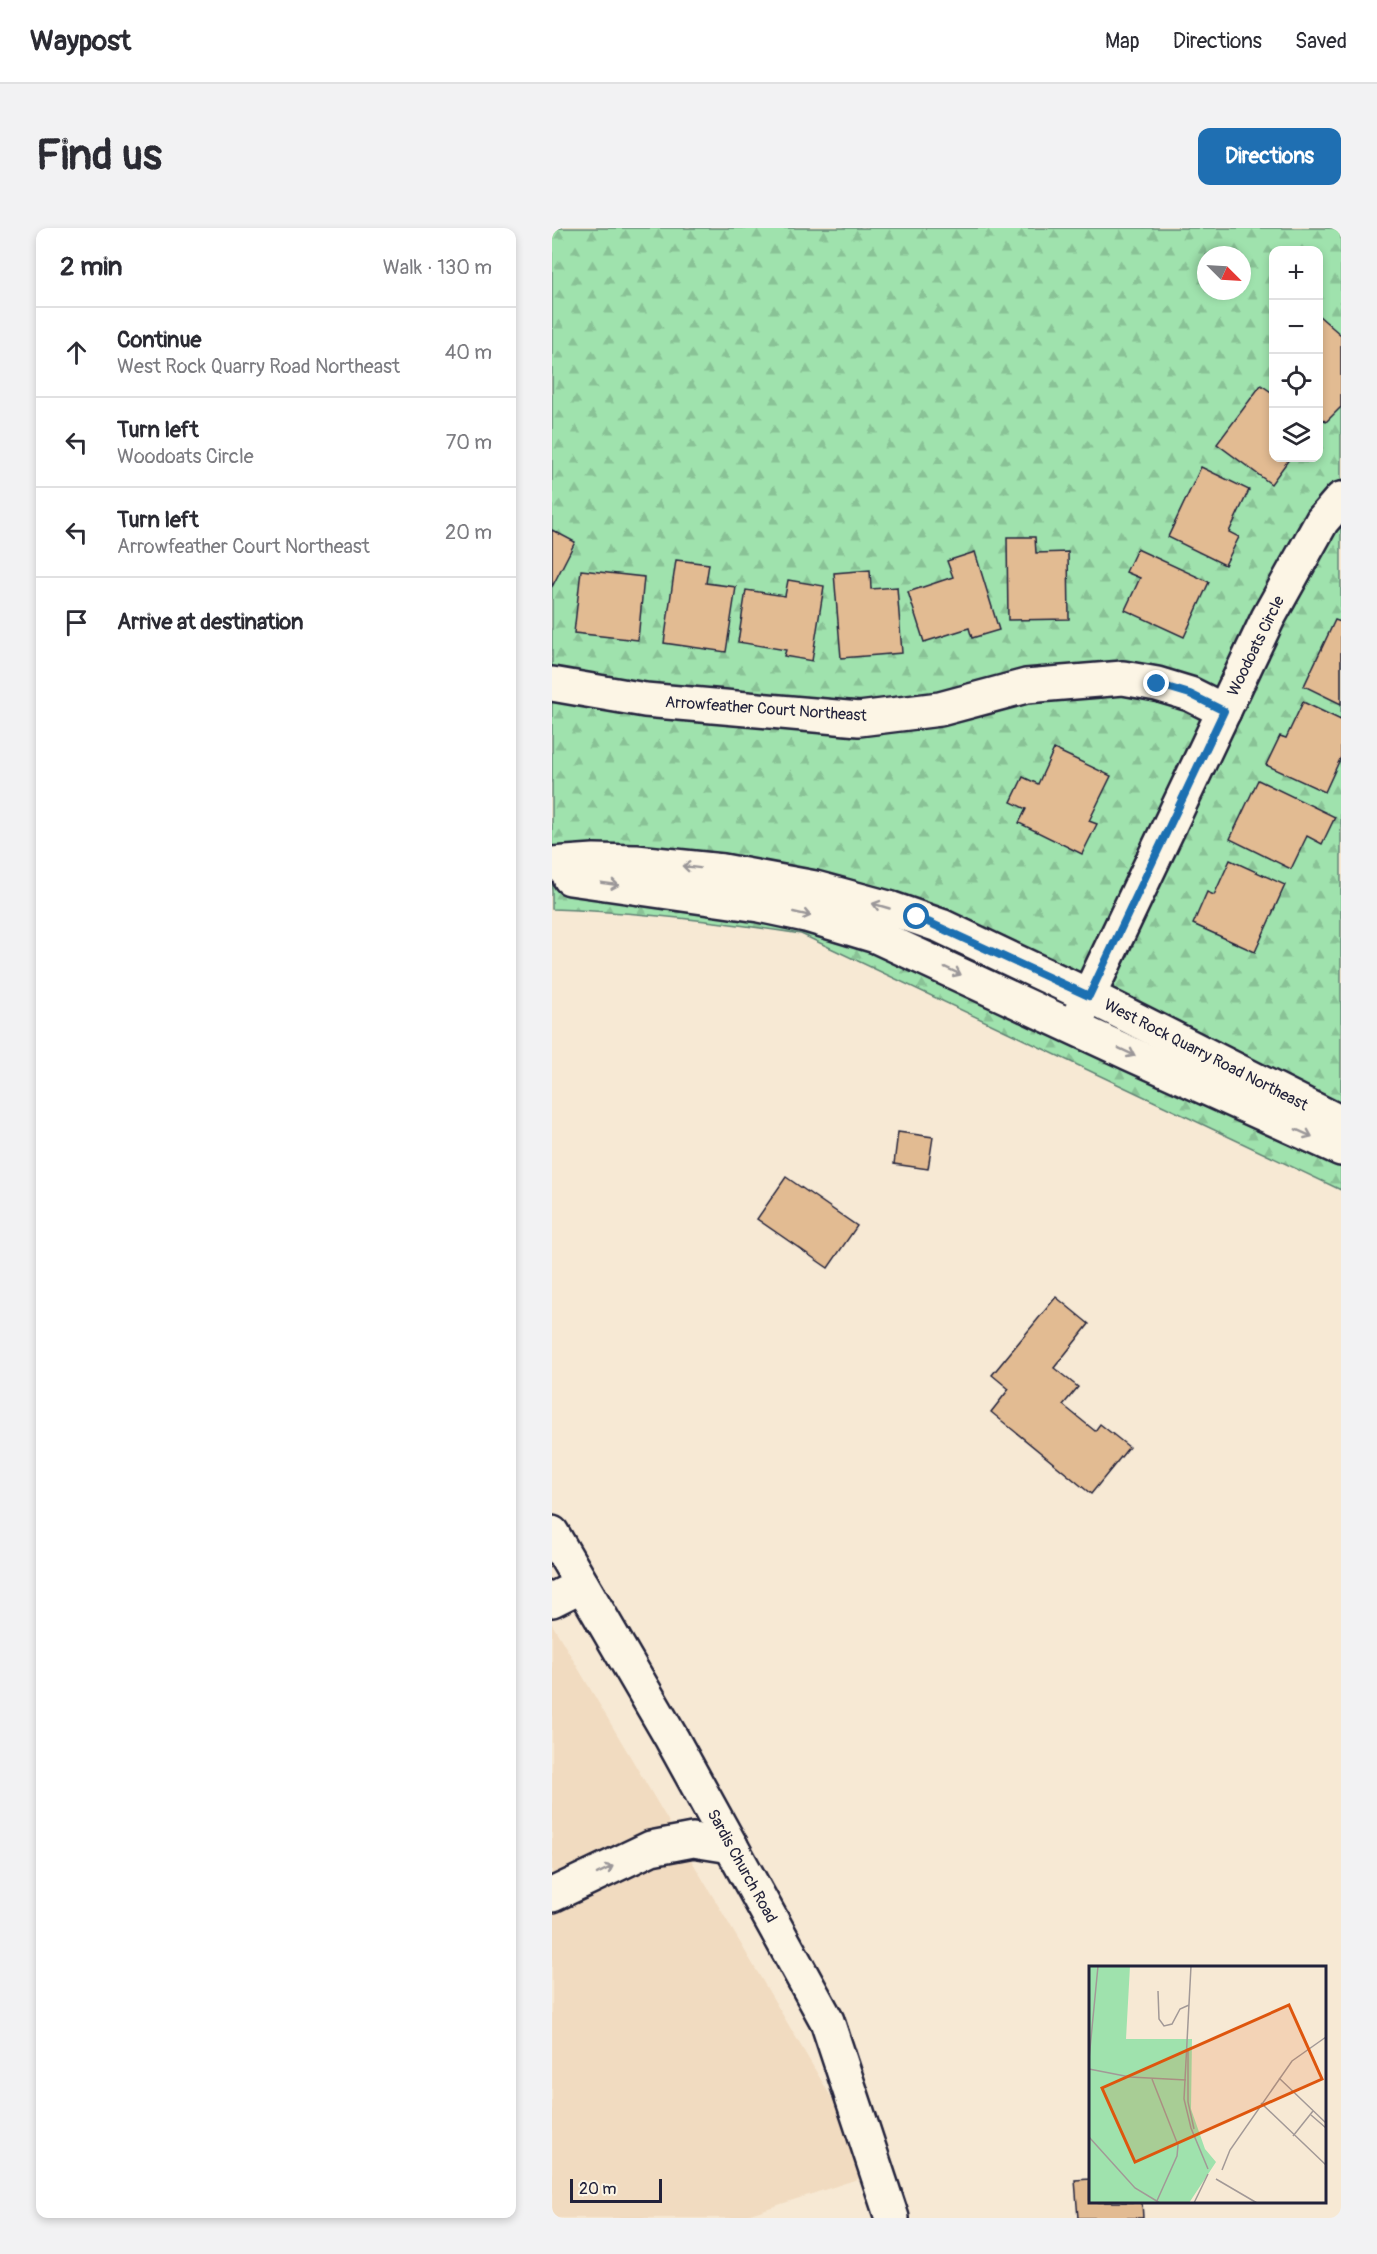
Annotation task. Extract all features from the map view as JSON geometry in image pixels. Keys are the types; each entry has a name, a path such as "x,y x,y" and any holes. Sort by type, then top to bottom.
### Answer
{"street":[{"name":"Woodoats Circle","path":"1074,1027 1268,618 1322,521 1341,499"},
{"name":"Arrowfeather Court Northeast","path":"552,684 645,699 859,719 940,709 1026,686 1123,678 1157,684 1190,694 1224,711"},
{"name":"West Rock Quarry Road Northeast","path":"552,864 594,861 723,871 815,888 892,909 941,926 1089,996 1341,1123"},
{"name":"West Rock Quarry Road Northeast","path":"552,874 759,905 852,927 900,946 1341,1149"},
{"name":"Sardis Church Road","path":"552,1533 672,1739 827,2021 892,2218"},
{"path":"552,1600 582,1585"},
{"path":"552,1896 651,1848 693,1840 731,1846"}],"shaded area":[{"path":"552,1624 876,2173 738,2218 552,2218"}],"green space":[{"path":"552,228 1341,228 1341,1190 801,934 615,912 552,909"}],"building":[{"path":"1323,319 1341,335 1341,407 1326,422 1323,419"},
{"path":"1261,385 1269,391 1269,462 1287,462 1271,484 1217,444"},
{"path":"1201,467 1249,490 1229,532 1239,537 1225,565 1168,537"},
{"path":"552,530 575,542 552,587"},
{"path":"1007,537 1035,537 1036,553 1068,552 1069,619 1008,620"},
{"path":"1137,549 1209,582 1184,637 1125,610 1140,578 1126,572"},
{"path":"975,552 999,630 972,638 969,628 924,642 908,592 953,577 947,561"},
{"path":"676,560 709,564 706,583 736,587 726,652 664,643"},
{"path":"581,570 644,577 638,640 574,633"},
{"path":"870,570 871,589 897,587 902,653 841,658 834,573"},
{"path":"788,580 824,586 812,661 784,656 786,650 738,642 746,590 785,596"},
{"path":"1335,620 1341,622 1341,704 1304,686"},
{"path":"1303,702 1341,720 1341,757 1325,792 1266,765 1280,736 1286,738"},
{"path":"1054,749 1111,776 1089,821 1097,824 1082,854 1019,823 1026,809 1011,802 1023,777 1038,784"},
{"path":"1258,780 1335,817 1322,844 1307,836 1291,869 1230,839"},
{"path":"1230,860 1285,885 1255,952 1193,924 1207,892 1214,895"},
{"path":"898,1132 933,1137 928,1169 894,1164"},
{"path":"786,1177 857,1226 828,1268 757,1219"},
{"path":"1056,1297 1089,1324 1054,1368 1078,1387 1063,1405 1095,1431 1100,1424 1129,1447 1091,1494 991,1412 1009,1389 992,1375"},
{"path":"1089,2179 1089,2203 1142,2203 1143,2218 1078,2218 1075,2180"}],"route":[{"path":"917,917 941,926 1089,996 1224,711 1190,694 1157,684"}]}
